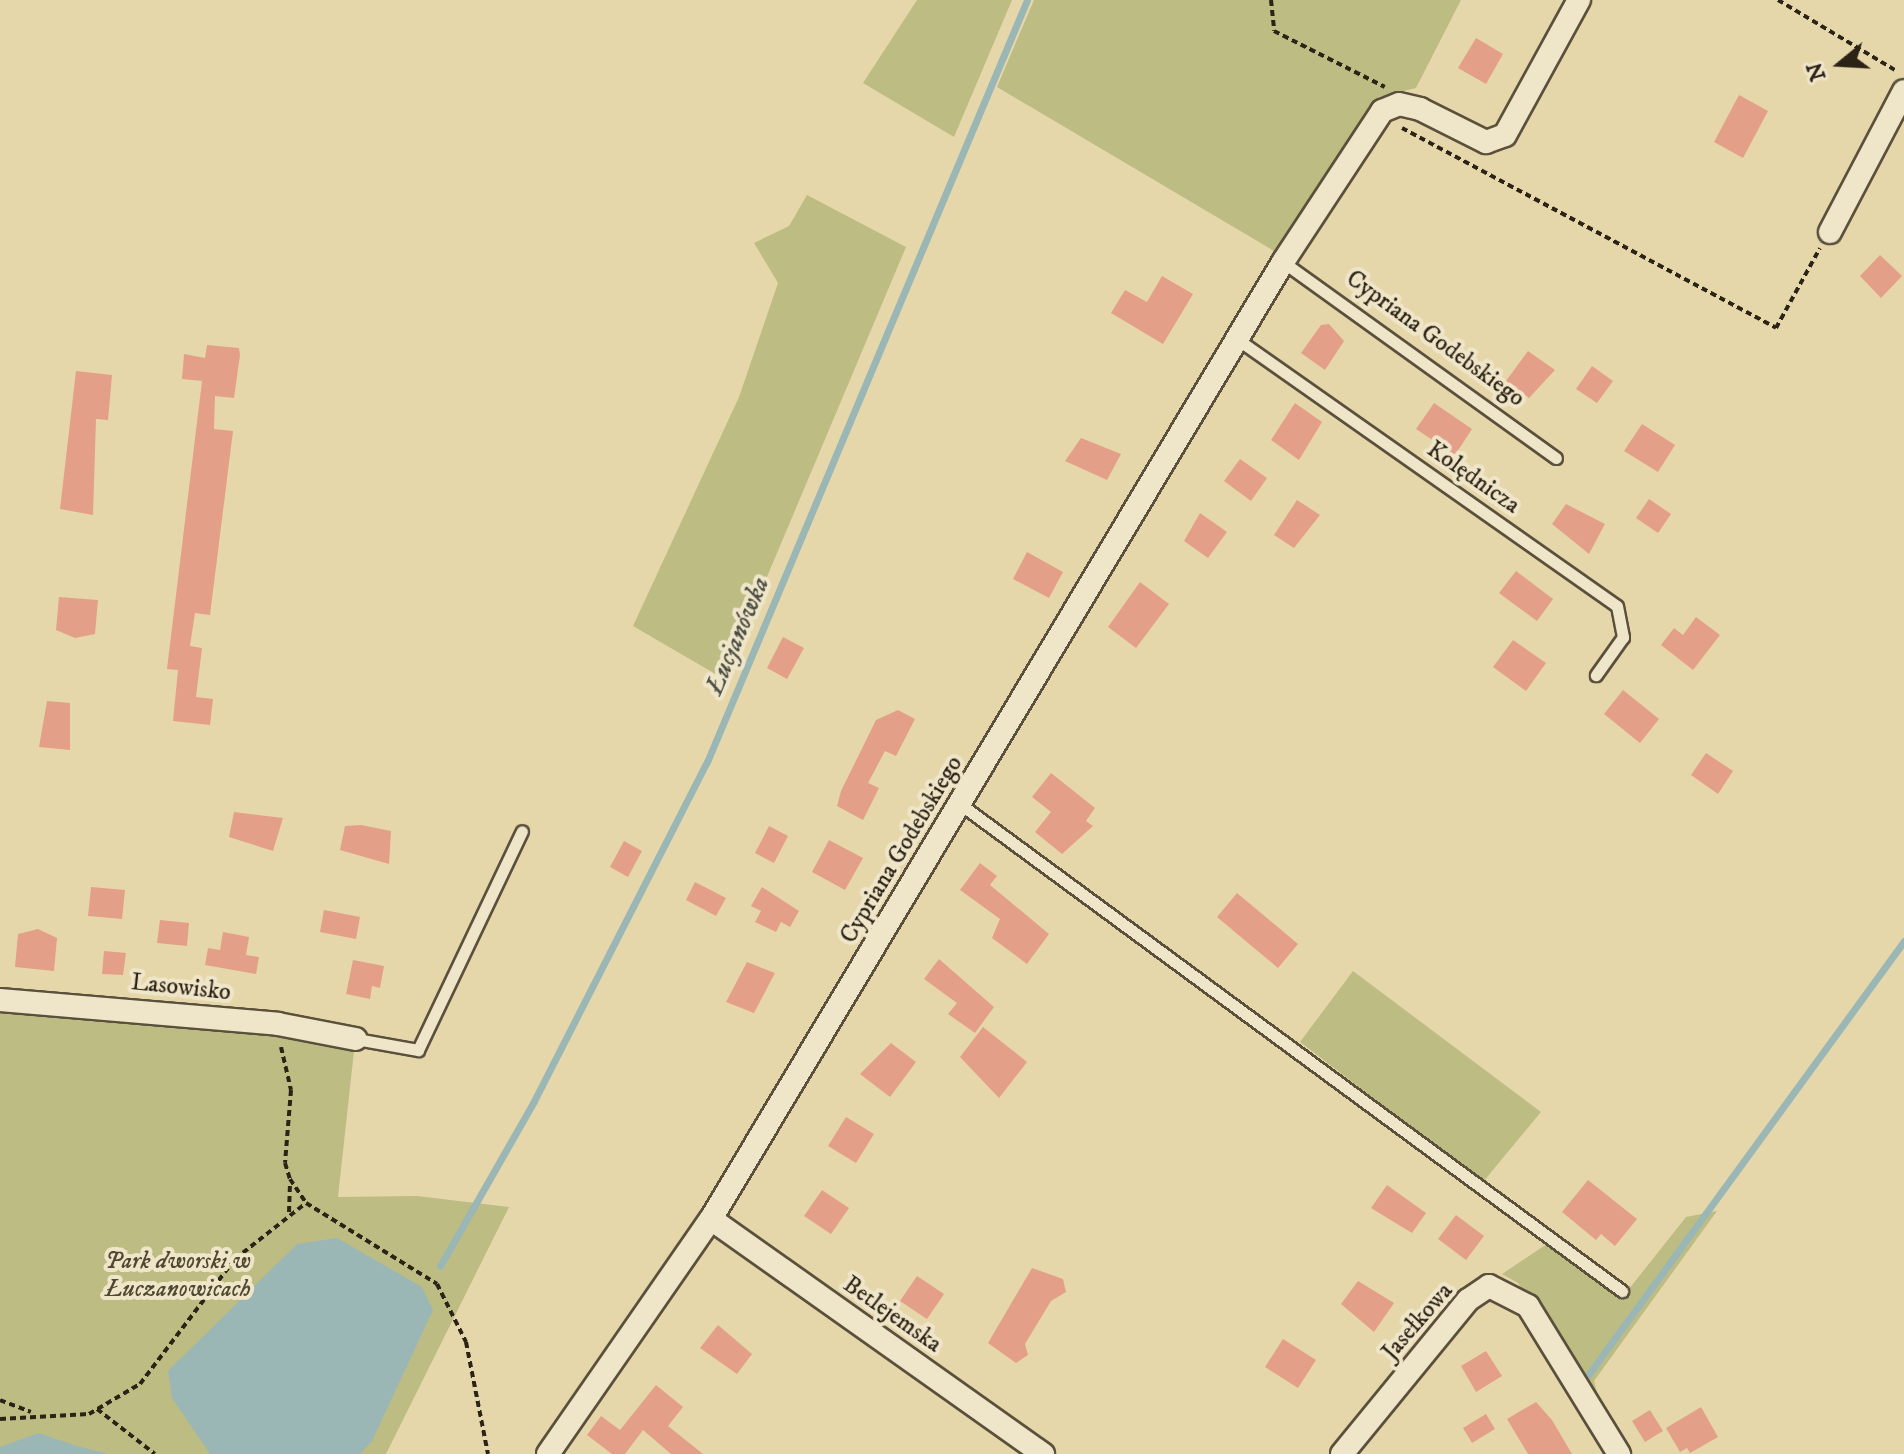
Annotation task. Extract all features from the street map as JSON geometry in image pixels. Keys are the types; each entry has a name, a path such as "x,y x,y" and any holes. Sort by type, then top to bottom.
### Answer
{"street":[{"path":"1387,110 1486,142 1505,135 1579,0"},
{"path":"1830,232 1904,91"},
{"name":"Cypriana Godebskiego","path":"548,1454 711,1219 1283,262 1387,110"},
{"name":"Lasowisko","path":"0,1000 282,1024 356,1039"},
{"name":"Betlejemska","path":"711,1219 1043,1454"},
{"name":"Jasełkowa","path":"1342,1454 1468,1300 1489,1286 1528,1306 1619,1454"}],"lane":[{"name":"Cypriana Godebskiego","path":"1283,262 1556,458"},
{"name":"Kolędnicza","path":"1237,339 1617,606 1623,637 1596,675"},
{"path":"960,804 1622,1291"},
{"path":"356,1039 418,1050 522,831"}],"path":[{"path":"1271,0 1274,31 1386,87 1387,110 1776,328 1830,232"},
{"path":"1778,0 1904,76"},
{"path":"282,1024 281,1052 291,1090 285,1163 290,1179 306,1203 437,1284 466,1342 488,1454"},
{"path":"289,1212 290,1179"},
{"path":"0,1419 33,1413 89,1414 140,1384 191,1309 289,1212 306,1203"},
{"path":"0,1400 33,1413"},
{"path":"97,1409 155,1454"}],"green space":[{"path":"917,0 1012,0 954,137 863,83"},
{"path":"1034,0 1461,0 1416,88 1379,97 1279,254 997,87"},
{"path":"807,195 906,247 724,679 633,626 739,397 778,283 754,243 789,226"},
{"path":"1353,971 1541,1112 1483,1182 1300,1042"},
{"name":"Park dworski w Łuczanowicach","path":"0,1004 355,1042 338,1197 417,1196 509,1207 386,1454 0,1454"},
{"path":"1717,1211 1594,1381 1601,1408 1518,1283 1502,1274 1547,1244 1621,1299 1686,1217"}],"water":[{"path":"337,1238 422,1287 433,1310 372,1441 360,1454 210,1454 172,1398 168,1371 297,1244"},
{"path":"38,1433 108,1454 0,1454 0,1447"}],"building":[{"path":"1476,38 1503,54 1486,84 1458,68"},
{"path":"1739,95 1768,111 1743,158 1714,142"},
{"path":"1880,255 1902,276 1881,298 1860,276"},
{"path":"1162,276 1193,294 1163,344 1111,313 1125,290 1147,302"},
{"path":"1329,324 1344,341 1325,370 1301,353 1321,325"},
{"path":"207,345 239,348 240,355 234,398 215,396 214,429 233,431 210,615 195,613 190,646 202,648 196,697 213,699 210,725 173,721 178,670 167,669 202,381 182,379 184,354 205,358"},
{"path":"1528,351 1555,370 1529,398 1506,381"},
{"path":"1592,366 1613,381 1597,403 1576,389"},
{"path":"76,371 112,375 108,420 96,419 93,515 60,509"},
{"path":"1295,403 1322,422 1299,460 1271,440"},
{"path":"1434,403 1472,429 1455,455 1416,429"},
{"path":"1642,424 1675,445 1658,472 1624,451"},
{"path":"1081,438 1121,454 1107,480 1065,461"},
{"path":"1240,459 1267,478 1251,501 1224,481"},
{"path":"1649,499 1671,514 1658,533 1636,518"},
{"path":"1297,500 1320,515 1294,548 1274,535"},
{"path":"1566,504 1605,524 1589,554 1552,524"},
{"path":"1200,513 1227,532 1208,558 1184,541"},
{"path":"1027,552 1063,572 1049,598 1013,579"},
{"path":"1516,571 1553,599 1537,621 1499,593"},
{"path":"1140,582 1169,604 1136,648 1108,627"},
{"path":"59,597 98,600 95,634 75,638 56,630"},
{"path":"1696,617 1720,635 1693,670 1661,645 1674,628 1683,635"},
{"path":"783,637 804,648 787,679 767,668"},
{"path":"1513,640 1546,663 1526,691 1493,667"},
{"path":"1623,690 1659,719 1640,743 1604,714"},
{"path":"47,701 70,703 70,750 39,747"},
{"path":"898,710 915,719 896,756 885,751 868,783 879,788 863,820 837,806 841,791 876,720"},
{"path":"1706,753 1733,771 1718,794 1691,775"},
{"path":"1051,773 1095,808 1086,821 1093,826 1062,854 1035,832 1051,812 1032,797"},
{"path":"234,812 283,818 273,851 229,837"},
{"path":"361,825 391,831 389,864 340,850 345,826"},
{"path":"769,826 788,836 774,863 755,853"},
{"path":"829,840 863,858 845,890 812,872"},
{"path":"624,841 642,851 628,877 610,867"},
{"path":"980,863 997,876 990,885 1049,934 1027,964 992,938 1000,919 960,890"},
{"path":"695,882 726,898 716,916 686,900"},
{"path":"91,887 125,890 122,919 88,916"},
{"path":"762,887 799,911 790,927 781,922 776,932 755,922 761,911 751,906"},
{"path":"1237,893 1298,944 1278,968 1217,917"},
{"path":"324,910 360,917 356,939 320,932"},
{"path":"160,920 189,923 187,946 157,943"},
{"path":"38,929 57,938 54,971 15,967 18,934"},
{"path":"223,932 249,937 246,955 259,957 256,974 205,965 208,948 220,950"},
{"path":"104,951 126,953 123,975 102,974"},
{"path":"939,959 994,1007 975,1033 948,1014 957,1003 924,979"},
{"path":"353,960 384,966 380,988 372,986 370,999 346,994"},
{"path":"747,962 775,973 754,1013 726,1002"},
{"path":"983,1027 1027,1062 999,1098 960,1057"},
{"path":"891,1043 916,1062 890,1097 860,1074"},
{"path":"846,1117 874,1134 856,1163 828,1146"},
{"path":"1588,1180 1637,1219 1615,1246 1601,1234 1596,1240 1562,1212"},
{"path":"1387,1185 1426,1213 1412,1233 1371,1208"},
{"path":"822,1190 849,1208 831,1234 804,1216"},
{"path":"1456,1215 1484,1236 1466,1260 1438,1239"},
{"path":"1032,1268 1063,1279 1066,1292 1051,1301 1025,1344 1028,1355 1016,1363 988,1343"},
{"path":"917,1276 944,1294 927,1319 900,1301"},
{"path":"1358,1281 1394,1303 1374,1332 1341,1304"},
{"path":"718,1325 752,1354 737,1374 700,1348"},
{"path":"1283,1339 1316,1360 1298,1388 1265,1367"},
{"path":"1486,1351 1502,1376 1476,1392 1461,1366"},
{"path":"656,1385 683,1407 668,1426 703,1454 671,1454 643,1430 625,1454 612,1454 587,1435 601,1416 620,1430"},
{"path":"1536,1402 1552,1420 1572,1454 1528,1454 1507,1419"},
{"path":"1701,1407 1718,1437 1690,1453 1687,1448 1680,1452 1666,1428"},
{"path":"1650,1410 1663,1431 1645,1442 1632,1421"},
{"path":"1486,1414 1495,1429 1472,1443 1463,1428"}],"waterway":[{"name":"Łucjanówka","path":"440,1266 534,1101 707,762 1027,0"},
{"path":"1588,1375 1904,941"}]}
